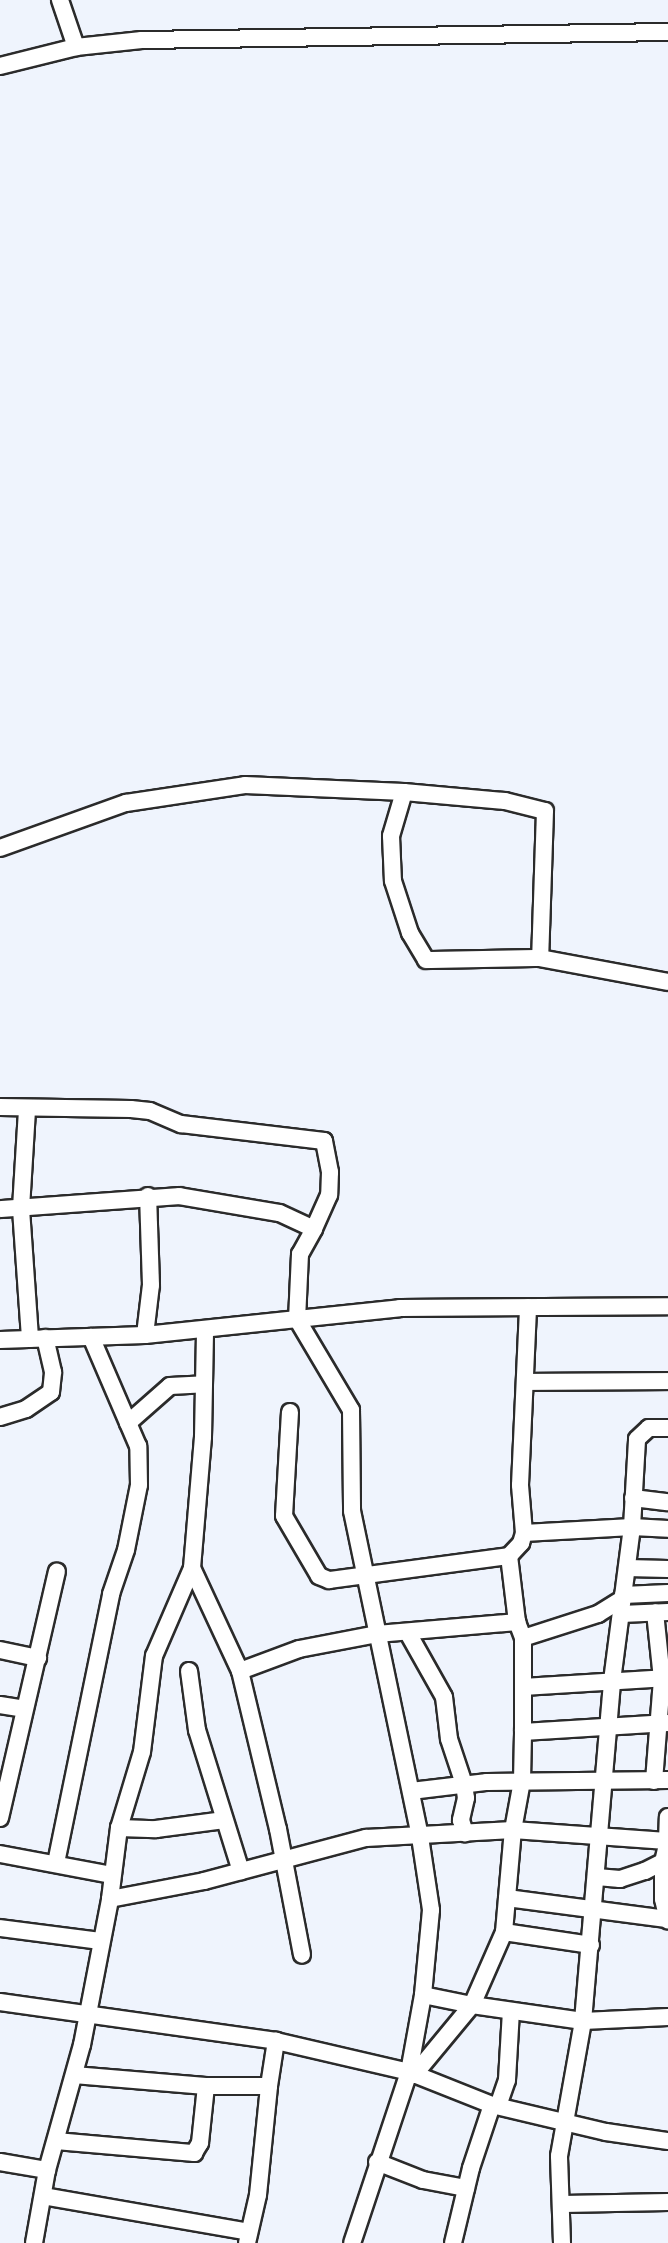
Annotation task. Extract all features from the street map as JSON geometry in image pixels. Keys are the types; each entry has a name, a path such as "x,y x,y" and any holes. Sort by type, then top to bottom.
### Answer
{"street":[{"path":"60,0 76,47"},
{"path":"0,66 76,47 142,40 668,32"},
{"path":"0,848 126,803 187,791 245,785 404,792 505,801 545,811 540,958"},
{"path":"404,792 391,836 393,881 410,933 426,960 540,958 668,982"},
{"path":"0,1107 27,1110 131,1109 150,1111 181,1124 324,1141 330,1182 322,1214 300,1254 297,1319 351,1410 352,1511 411,1791 431,1910 412,2074 377,2162 352,2243"},
{"path":"0,1417 26,1409 51,1392 53,1372 37,1338 21,1209 27,1110"},
{"path":"145,1335 151,1285 148,1196"},
{"path":"0,1209 179,1196 266,1210 294,1218 314,1229"},
{"path":"0,1340 145,1335 400,1308 668,1306"},
{"path":"290,1412 284,1506 288,1526 319,1576 329,1580 509,1556 521,1543 524,1533 520,1485 528,1307"},
{"path":"34,2243 47,2170 88,2014 110,1899 119,1828 142,1752 154,1656 192,1568 205,1329"},
{"path":"56,1863 111,1594 129,1539 139,1485 138,1446 91,1337"},
{"path":"525,1382 668,1381"},
{"path":"128,1423 170,1386 204,1384"},
{"path":"562,2243 559,2156 583,2021 611,1725 612,1681 632,1527 637,1439 649,1428 668,1428"},
{"path":"633,1498 668,1502"},
{"path":"524,1533 632,1527 668,1529"},
{"path":"412,2074 472,2005 504,1932 513,1830 522,1781 523,1732 520,1630 509,1556"},
{"path":"192,1568 240,1671 284,1857 302,1955"},
{"path":"627,1568 668,1569"},
{"path":"0,1818 57,1572"},
{"path":"240,1671 294,1650 377,1634 520,1630 598,1614 622,1603 668,1593"},
{"path":"411,1791 522,1781 661,1780 665,1679 662,1612 622,1603"},
{"path":"408,1633 443,1691 449,1739 464,1784 466,1798 461,1820 465,1833"},
{"path":"0,1650 38,1658"},
{"path":"189,1671 197,1730 241,1871"},
{"path":"523,1687 665,1679"},
{"path":"0,1705 24,1709"},
{"path":"523,1732 664,1723"},
{"path":"507,1898 668,1920 663,1899 668,1817"},
{"path":"119,1828 156,1829 224,1820"},
{"path":"110,1899 241,1871 284,1857 366,1838 513,1830 668,1841"},
{"path":"0,1855 111,1875"},
{"path":"597,1877 620,1879 663,1862"},
{"path":"0,1928 100,1941"},
{"path":"504,1932 591,1945"},
{"path":"423,1995 583,2021 668,2017"},
{"path":"0,2002 276,2041 412,2074 495,2106 668,2141"},
{"path":"453,2243 466,2188 507,2080 511,2011"},
{"path":"43,2196 248,2237 258,2195 276,2041"},
{"path":"74,2075 206,2086 269,2086"},
{"path":"56,2141 194,2153 200,2143 206,2086"},
{"path":"0,2162 47,2170"},
{"path":"377,2162 423,2180 466,2188"},
{"path":"563,2204 668,2202"}]}
